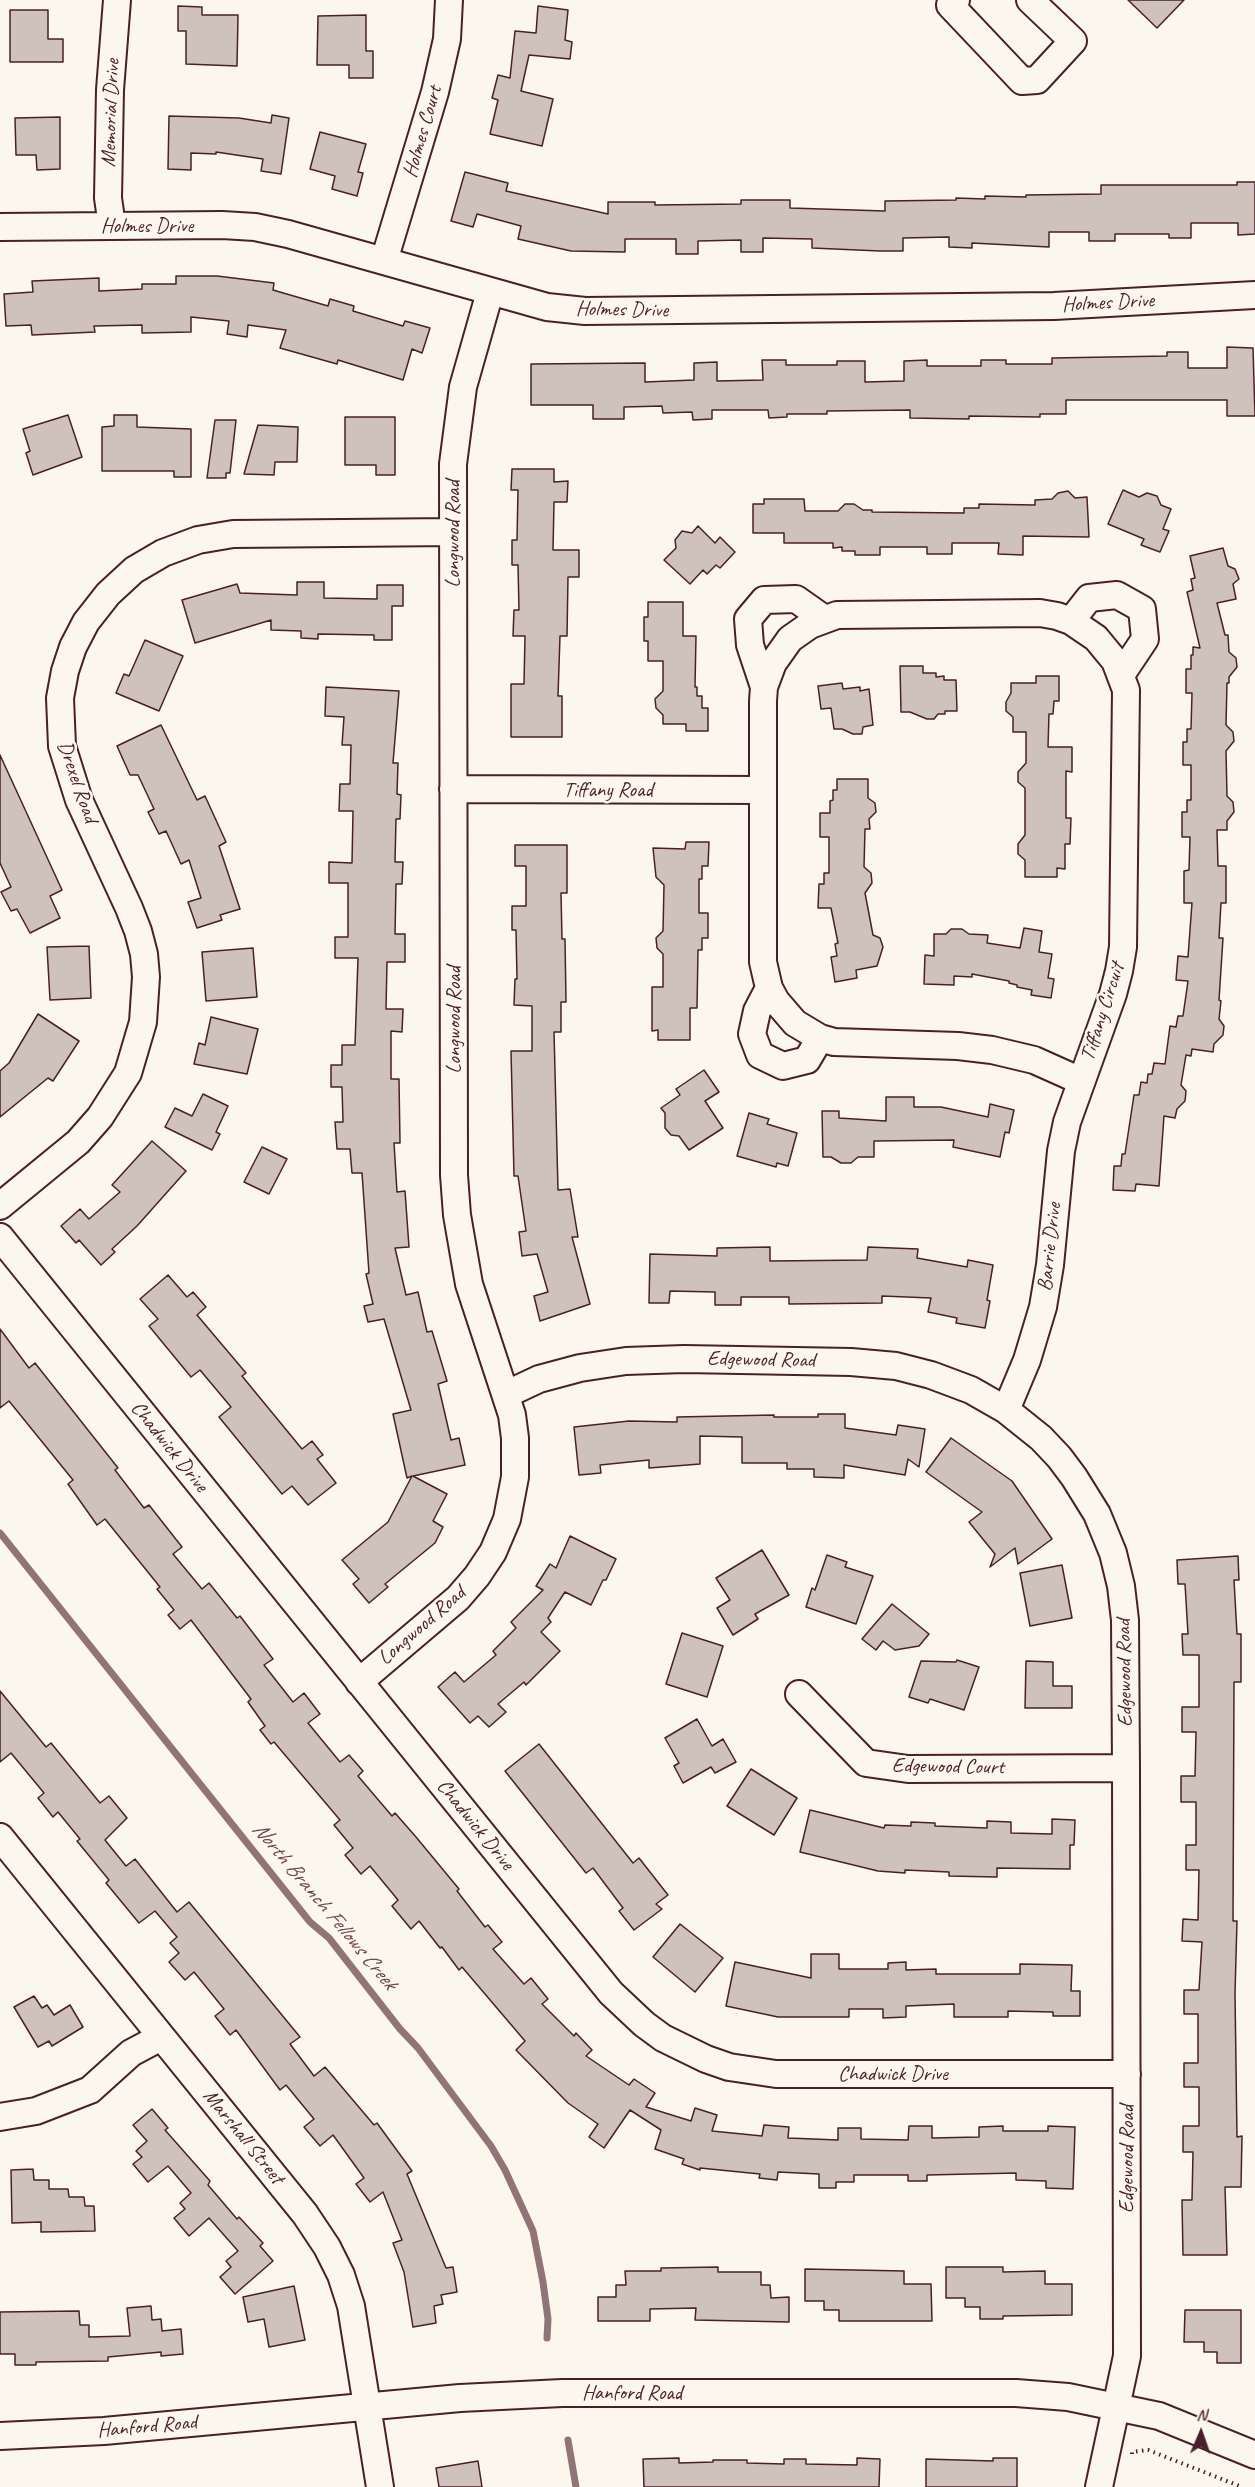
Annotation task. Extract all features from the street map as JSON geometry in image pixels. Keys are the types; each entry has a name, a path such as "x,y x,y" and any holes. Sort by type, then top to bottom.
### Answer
{"street":[{"name":"Memorial Drive","path":"112,226 108,198 110,90 117,0"},
{"name":"Holmes Court","path":"384,261 435,92 447,39 449,0"},
{"path":"956,0 950,5 1022,81 1037,80 1073,41 1030,0"},
{"name":"Holmes Drive","path":"0,227 255,227 288,234 547,307 585,311 1054,306 1255,295"},
{"name":"Longwood Road","path":"359,1682 458,1598 477,1576 493,1552 507,1519 515,1477 515,1438 507,1394 468,1284 457,1215 454,1175 453,464 464,387 490,292"},
{"name":"Drexel Road","path":"0,1206 78,1142 100,1118 128,1073 143,1022 146,977 144,954 138,931 79,800 62,746 60,698 65,671 73,647 86,622 108,594 134,570 164,553 198,540 233,534 453,532"},
{"path":"1071,621 1089,598 1117,595 1142,609 1145,639 1122,675"},
{"name":"Tiffany Circuit","path":"764,687 773,663 790,639 810,625 837,615 1040,613 1071,621 1084,628 1102,643 1115,661 1126,690 1123,947 1113,994 1081,1081 1034,1060 992,1050 958,1046 849,1044 820,1038 795,1023 776,1001 769,988 763,962 764,687 750,645 748,619 764,600 796,599 824,618"},
{"name":"Tiffany Road","path":"453,789 763,790"},
{"path":"769,988 757,1011 752,1034 760,1055 783,1066 807,1060 820,1038"},
{"name":"Barrie Drive","path":"1006,1410 1027,1360 1043,1307 1050,1265 1060,1151 1066,1122 1081,1081"},
{"name":"Chadwick Drive","path":"0,1237 611,1993 644,2024 684,2049 729,2067 776,2074 1127,2074"},
{"name":"Edgewood Road","path":"507,1394 539,1379 580,1368 626,1361 684,1359 851,1362 896,1366 931,1374 971,1390 1006,1410 1041,1438 1074,1477 1097,1514 1113,1553 1121,1586 1125,1620 1127,2074 1127,2356 1099,2487"},
{"name":"Edgewood Court","path":"799,1694 866,1763 908,1769 1126,1768"},
{"name":"Marshall Street","path":"0,1837 305,2214 327,2247 341,2276 351,2306 380,2487"},
{"path":"0,2117 36,2112 90,2090 131,2053 161,2037"},
{"name":"Hanford Road","path":"0,2436 104,2431 460,2398 562,2394 1016,2393 1068,2397 1159,2416 1255,2455"}],"path":[{"path":"1129,2462 1132,2452 1148,2450 1242,2487"}],"building":[{"path":"1128,0 1184,0 1157,28"},
{"path":"178,6 202,7 202,15 238,15 237,66 186,64 186,31 178,31"},
{"path":"538,6 568,10 565,40 572,42 570,59 529,55 521,91 553,99 542,146 490,134 498,100 492,98 498,75 510,78 515,31 536,33"},
{"path":"10,10 48,10 48,39 63,39 63,62 10,62"},
{"path":"366,15 366,51 373,51 373,78 349,78 349,65 317,65 318,16"},
{"path":"272,115 289,118 281,174 261,171 263,159 216,152 216,154 191,153 191,170 168,169 169,116 239,118 271,123"},
{"path":"60,117 60,169 37,170 36,155 16,155 15,118"},
{"path":"320,132 366,144 358,172 363,173 357,196 332,189 335,176 310,169"},
{"path":"465,172 508,183 506,191 608,214 608,202 655,202 655,205 741,204 741,200 790,200 790,208 885,211 885,201 1101,194 1101,185 1237,185 1237,182 1255,182 1255,234 1238,235 1238,223 1191,223 1191,238 1169,238 1169,234 1115,234 1115,241 1089,241 1089,232 1049,232 1049,247 972,243 972,248 949,247 949,237 903,238 903,251 880,251 812,248 812,239 763,238 763,252 741,252 741,240 698,241 698,254 676,254 676,239 625,239 625,252 571,251 518,239 521,226 477,214 473,227 451,221"},
{"path":"176,276 217,276 274,283 273,290 328,306 330,299 354,306 353,311 403,326 405,321 430,328 422,353 412,349 403,380 338,360 337,364 280,348 286,330 248,325 247,337 227,334 229,321 191,317 191,332 142,333 142,325 94,326 95,332 32,335 31,325 6,326 4,294 33,292 32,281 99,278 99,291 142,289 142,284 176,284"},
{"path":"1227,347 1253,348 1255,416 1227,416 1227,400 1066,400 1066,414 1040,414 1040,417 969,416 969,419 910,418 910,410 827,411 827,414 787,414 787,417 769,418 768,410 712,410 712,419 693,420 692,412 663,413 662,406 624,407 624,419 593,419 593,405 531,405 531,364 645,363 645,382 694,380 694,363 717,362 717,381 763,380 762,360 786,360 786,365 837,365 837,361 865,361 865,382 904,381 904,361 927,360 927,366 981,366 981,360 1006,360 1006,364 1052,364 1052,358 1167,356 1167,352 1188,352 1188,368 1227,368"},
{"path":"68,415 82,457 33,475 26,453 30,451 23,429"},
{"path":"114,415 137,415 137,427 191,429 191,477 174,477 174,471 102,471 102,427 114,426"},
{"path":"345,417 395,417 395,475 376,475 376,465 345,465"},
{"path":"215,420 236,420 230,473 226,473 226,478 207,478"},
{"path":"258,425 298,427 297,462 275,462 274,475 244,474"},
{"path":"512,469 554,469 554,482 568,481 567,502 554,502 553,550 579,550 579,577 568,577 567,636 560,636 558,696 562,696 562,737 511,737 511,684 524,684 525,636 513,636 514,610 519,610 518,565 512,565 512,540 517,540 518,490 511,490"},
{"path":"1123,490 1139,497 1147,493 1157,496 1161,505 1171,509 1163,529 1169,531 1160,552 1141,545 1144,539 1108,524"},
{"path":"1068,491 1075,498 1087,497 1089,537 1023,536 1023,555 998,554 999,543 952,543 952,554 927,554 927,547 880,547 880,555 855,555 855,551 842,551 842,547 833,548 833,543 784,543 784,533 753,533 753,504 764,504 764,499 804,499 805,511 838,511 845,504 854,504 863,510 872,510 872,512 964,513 964,508 979,508 979,504 1035,505 1035,500 1052,499 1058,493"},
{"path":"698,526 715,543 720,537 735,552 720,568 716,565 707,574 703,570 690,584 664,560 676,548 675,540 682,531 692,533"},
{"path":"1223,548 1228,566 1235,569 1239,579 1233,584 1236,599 1217,603 1225,635 1228,635 1229,652 1236,658 1237,667 1227,683 1226,725 1233,732 1234,741 1226,751 1227,796 1233,802 1234,812 1227,821 1227,830 1217,830 1218,866 1226,866 1226,903 1221,903 1219,938 1223,938 1219,1019 1224,1026 1223,1035 1214,1044 1213,1052 1192,1049 1191,1056 1186,1055 1181,1085 1186,1091 1185,1101 1177,1109 1175,1118 1164,1116 1159,1186 1136,1184 1135,1191 1113,1190 1114,1166 1121,1166 1122,1154 1125,1154 1134,1095 1139,1095 1141,1082 1147,1083 1148,1074 1152,1074 1154,1063 1165,1064 1170,1026 1176,1027 1178,1016 1183,1016 1188,981 1176,980 1178,956 1188,957 1192,903 1184,903 1184,871 1189,870 1190,837 1182,837 1182,812 1187,812 1187,800 1191,800 1191,765 1183,765 1183,742 1187,742 1187,729 1191,729 1192,693 1186,693 1186,669 1191,669 1193,647 1200,648 1187,592 1193,590 1191,579 1195,578 1190,556"},
{"path":"297,582 324,582 324,598 377,599 377,585 403,585 403,606 392,606 392,640 374,640 374,635 318,634 318,639 301,638 301,631 271,630 271,620 195,643 182,600 237,584 240,593 297,595"},
{"path":"648,602 683,602 683,636 696,636 695,687 697,687 697,696 702,696 702,708 708,708 708,731 686,731 686,724 663,724 663,715 656,708 655,699 663,691 663,661 648,661 648,641 644,641 644,617 648,617"},
{"path":"145,640 183,656 159,711 116,693 124,674 129,676"},
{"path":"900,666 923,666 923,673 936,673 936,677 944,676 944,680 956,680 957,711 945,711 945,714 938,714 934,719 927,719 910,712 901,712"},
{"path":"1036,676 1059,676 1059,701 1054,701 1053,714 1049,714 1048,747 1072,747 1072,772 1066,771 1066,818 1071,818 1070,844 1065,844 1065,869 1057,868 1057,877 1025,877 1025,860 1018,854 1018,844 1025,835 1025,788 1018,782 1018,772 1026,763 1026,732 1013,732 1013,717 1006,711 1006,702 1011,693 1011,683 1036,683"},
{"path":"842,683 843,689 860,687 860,691 869,689 873,725 863,727 862,734 834,729 831,708 821,709 818,686"},
{"path":"326,687 399,691 393,763 398,763 397,794 401,795 400,819 396,819 395,862 403,862 402,884 396,884 395,934 405,934 405,962 387,962 386,1009 403,1009 402,1032 391,1031 391,1079 399,1079 400,1143 394,1143 397,1192 405,1191 409,1247 395,1248 406,1295 418,1292 427,1332 432,1331 447,1381 438,1384 451,1440 459,1438 465,1465 413,1476 447,1494 433,1521 443,1527 435,1543 385,1584 388,1587 369,1603 353,1584 359,1579 342,1560 388,1522 412,1476 407,1478 393,1414 411,1410 384,1319 368,1322 364,1306 373,1304 366,1274 369,1273 362,1173 352,1173 350,1149 337,1149 335,1122 343,1122 342,1087 331,1087 331,1065 342,1065 342,1045 355,1045 358,958 335,958 335,937 348,937 348,883 329,883 329,862 352,863 353,811 339,811 340,784 350,784 351,745 342,745 344,717 325,716"},
{"path":"161,725 197,800 205,796 226,842 219,846 240,909 220,915 222,920 197,928 188,902 201,898 189,860 181,864 166,831 159,834 148,812 154,809 138,775 130,775 117,746"},
{"path":"0,755 62,890 50,896 60,918 30,933 17,909 11,911 1,892 11,887 0,863"},
{"path":"837,779 868,779 868,798 875,803 876,812 869,819 870,829 865,829 864,867 871,873 872,883 865,893 873,935 880,938 883,947 877,966 856,970 857,978 835,982 831,957 837,956 835,944 838,943 831,908 818,908 819,884 824,884 824,873 829,873 829,837 820,837 820,813 830,813 830,801 833,800 833,790 837,790"},
{"path":"686,842 709,842 708,866 702,866 702,879 699,879 699,913 708,913 708,938 702,938 702,950 698,950 697,1008 690,1008 690,1040 658,1040 658,1030 652,1031 652,987 663,987 663,954 657,948 656,938 663,931 664,885 656,877 653,848 685,849"},
{"path":"515,845 567,845 567,893 561,893 562,939 565,939 566,1002 561,1002 561,1032 554,1032 558,1190 570,1189 578,1237 572,1237 590,1304 540,1321 534,1296 548,1292 537,1254 522,1256 519,1232 526,1231 518,1176 514,1176 511,1051 532,1051 532,1006 514,1005 515,979 517,979 516,930 512,930 512,906 526,906 526,866 515,866"},
{"path":"1024,928 1042,931 1039,952 1052,954 1048,978 1054,979 1051,998 1031,995 1032,990 1017,987 1009,981 972,974 972,977 954,976 954,985 924,984 925,955 934,956 934,934 946,934 951,929 962,929 969,934 988,935 987,943 1020,948"},
{"path":"89,946 91,998 50,1000 47,947"},
{"path":"253,948 257,997 206,1001 202,952"},
{"path":"38,1014 79,1041 53,1081 48,1078 0,1117 0,1071 9,1063"},
{"path":"211,1017 258,1029 247,1074 194,1064 199,1043 205,1045"},
{"path":"704,1070 719,1092 705,1101 723,1128 689,1150 679,1136 671,1135 665,1128 665,1113 661,1108 680,1095 676,1089"},
{"path":"203,1094 228,1106 216,1132 220,1134 212,1150 165,1127 175,1108 192,1116"},
{"path":"886,1097 914,1097 914,1107 941,1107 988,1117 990,1104 1014,1110 1009,1133 1005,1132 1000,1157 953,1147 954,1140 874,1141 874,1157 858,1157 851,1163 841,1163 831,1157 823,1157 822,1111 839,1111 839,1118 886,1121"},
{"path":"749,1113 769,1119 767,1124 797,1133 788,1166 777,1163 776,1167 737,1156"},
{"path":"152,1141 186,1171 137,1226 112,1249 115,1252 101,1265 79,1240 76,1243 61,1226 80,1209 89,1219 120,1192 112,1185"},
{"path":"262,1147 287,1159 269,1194 244,1182"},
{"path":"770,1247 770,1261 867,1260 868,1247 918,1249 917,1258 967,1267 968,1260 993,1265 985,1328 956,1323 957,1318 928,1312 931,1298 882,1296 882,1303 789,1304 789,1297 741,1297 741,1305 715,1305 715,1292 670,1291 669,1303 649,1303 650,1254 717,1256 717,1248"},
{"path":"168,1275 187,1297 193,1292 206,1307 197,1315 246,1373 242,1376 302,1449 312,1441 323,1455 317,1459 336,1483 308,1505 292,1486 282,1494 219,1417 231,1407 200,1370 191,1377 149,1326 158,1319 140,1299"},
{"path":"0,1329 29,1368 35,1363 118,1468 115,1470 144,1508 149,1505 182,1547 173,1554 202,1589 209,1583 237,1618 240,1616 273,1659 264,1665 293,1702 304,1693 320,1714 308,1723 340,1762 349,1755 363,1771 358,1776 392,1816 395,1813 416,1837 459,1889 457,1891 485,1927 488,1925 502,1942 493,1949 524,1984 531,1978 548,1999 542,2004 574,2036 576,2033 592,2050 586,2056 629,2085 634,2079 655,2093 646,2107 691,2121 695,2108 717,2115 712,2131 762,2136 764,2125 789,2127 788,2138 838,2140 838,2128 861,2128 861,2139 908,2140 909,2126 932,2126 932,2138 979,2137 979,2127 1003,2126 1003,2131 1048,2131 1048,2126 1075,2127 1073,2189 1046,2188 1046,2181 1016,2180 1016,2173 927,2175 927,2181 908,2181 908,2175 854,2175 854,2182 836,2182 836,2188 819,2188 819,2174 778,2172 777,2180 759,2178 760,2174 700,2168 700,2170 682,2164 684,2159 655,2149 661,2130 630,2110 604,2148 589,2137 598,2124 568,2103 516,2050 525,2041 462,1967 459,1970 419,1921 411,1929 392,1906 398,1900 370,1866 361,1874 345,1855 353,1848 334,1825 340,1820 274,1742 271,1744 260,1730 265,1726 248,1702 251,1699 191,1620 180,1629 168,1615 174,1610 157,1589 160,1587 105,1519 97,1525 68,1484 73,1480 9,1401 0,1408"},
{"path":"818,1414 845,1414 845,1428 896,1435 898,1425 925,1429 919,1467 908,1459 905,1475 844,1465 844,1478 814,1477 814,1469 787,1469 787,1463 742,1463 742,1437 700,1436 700,1464 649,1468 649,1460 600,1465 601,1473 579,1475 574,1427 629,1421 677,1422 677,1417 774,1415 774,1417 818,1417"},
{"path":"951,1438 1012,1481 1052,1539 1018,1564 1015,1548 990,1567 995,1554 969,1522 982,1512 926,1472"},
{"path":"570,1536 616,1559 606,1580 603,1580 591,1605 565,1592 548,1618 551,1622 541,1632 560,1651 526,1685 524,1682 498,1704 506,1712 489,1727 478,1716 470,1723 438,1687 455,1672 464,1682 496,1655 493,1651 516,1628 511,1622 543,1590 536,1586 550,1564 556,1568"},
{"path":"762,1550 789,1595 755,1614 758,1619 733,1635 717,1608 730,1600 716,1578"},
{"path":"827,1555 847,1562 845,1567 873,1576 856,1624 806,1607 812,1588 815,1590"},
{"path":"1238,1556 1239,1580 1234,1580 1237,1634 1241,1634 1241,1682 1234,1682 1233,1921 1237,1921 1235,1993 1237,2137 1242,2136 1241,2187 1225,2187 1227,2255 1183,2255 1182,2200 1192,2200 1193,2152 1183,2152 1183,2126 1199,2126 1199,2087 1184,2087 1184,2063 1198,2063 1198,2014 1184,2014 1184,1990 1199,1990 1202,1942 1182,1941 1183,1919 1198,1920 1199,1870 1186,1870 1186,1845 1196,1845 1196,1802 1181,1802 1181,1776 1195,1776 1196,1732 1182,1732 1182,1707 1199,1707 1199,1655 1183,1655 1182,1634 1188,1634 1185,1584 1178,1584 1177,1560"},
{"path":"1062,1565 1072,1618 1030,1626 1020,1573"},
{"path":"892,1604 929,1634 919,1646 895,1650 883,1641 876,1650 862,1639"},
{"path":"682,1633 723,1646 707,1697 666,1684"},
{"path":"957,1660 979,1667 964,1710 930,1699 928,1703 909,1697 921,1661 956,1662"},
{"path":"1026,1661 1053,1662 1053,1686 1072,1686 1072,1708 1025,1708"},
{"path":"0,1691 46,1747 51,1743 100,1803 109,1796 127,1818 105,1840 126,1866 135,1859 177,1912 189,1902 300,2037 290,2044 314,2076 325,2067 374,2125 377,2123 412,2171 407,2174 446,2268 453,2267 457,2292 441,2295 443,2304 434,2306 436,2323 413,2327 404,2272 393,2243 402,2240 383,2192 370,2202 356,2184 364,2178 333,2135 320,2146 304,2127 314,2119 286,2085 280,2090 236,2030 230,2035 215,2016 224,2009 194,1972 185,1980 169,1962 179,1953 170,1943 177,1937 155,1911 139,1923 106,1883 109,1880 77,1841 80,1839 58,1812 53,1817 38,1798 44,1793 11,1753 0,1762"},
{"path":"697,1719 712,1746 723,1739 736,1762 715,1773 711,1767 683,1783 674,1766 679,1763 665,1738"},
{"path":"539,1744 633,1863 639,1858 668,1895 656,1904 662,1909 634,1930 619,1911 623,1908 593,1868 586,1873 505,1771"},
{"path":"751,1769 797,1798 774,1835 727,1806"},
{"path":"810,1810 884,1828 885,1825 911,1826 911,1822 935,1823 935,1826 987,1828 987,1821 1011,1822 1011,1833 1052,1834 1052,1819 1075,1820 1074,1845 1070,1845 1070,1869 997,1868 997,1877 949,1876 949,1872 878,1871 800,1852"},
{"path":"680,1924 723,1958 695,1992 653,1957"},
{"path":"811,1954 839,1954 839,1969 888,1969 888,1963 906,1962 906,1970 936,1969 936,1974 1020,1974 1020,1964 1072,1965 1071,1991 1080,1991 1080,2016 1053,2016 1053,2012 1008,2011 1008,2017 954,2017 954,2004 906,2006 906,2017 883,2018 883,2009 849,2009 849,2017 778,2017 726,2006 735,1962 811,1978"},
{"path":"34,1996 42,2008 47,2005 54,2015 70,2005 83,2027 52,2046 49,2041 38,2047 14,2007"},
{"path":"152,2109 168,2128 165,2130 210,2181 208,2185 237,2219 239,2217 263,2243 260,2246 273,2261 235,2294 220,2277 231,2267 226,2261 238,2251 209,2218 189,2236 174,2218 185,2209 180,2203 191,2193 168,2166 148,2182 133,2164 142,2157 136,2151 147,2141 133,2125"},
{"path":"33,2169 34,2180 49,2180 49,2189 68,2189 69,2197 84,2197 85,2206 94,2206 95,2231 41,2232 41,2222 12,2223 11,2170"},
{"path":"718,2267 718,2272 761,2272 761,2285 770,2285 771,2298 789,2297 789,2322 695,2320 696,2308 650,2309 650,2321 598,2321 598,2297 616,2297 616,2285 626,2285 625,2271"},
{"path":"946,2267 1003,2267 1003,2272 1045,2271 1045,2284 1072,2284 1072,2315 1003,2316 1003,2319 980,2319 980,2307 965,2307 965,2298 946,2298"},
{"path":"805,2269 904,2271 904,2284 931,2284 932,2321 839,2321 839,2310 824,2310 824,2301 805,2301"},
{"path":"294,2286 305,2340 269,2347 264,2319 248,2322 243,2297"},
{"path":"151,2306 152,2320 161,2319 162,2331 181,2329 183,2354 161,2356 161,2352 108,2357 108,2361 36,2362 36,2365 15,2365 15,2354 0,2354 0,2312 79,2311 80,2325 89,2325 89,2337 130,2336 127,2308"},
{"path":"1185,2310 1241,2310 1241,2363 1217,2363 1217,2352 1204,2352 1204,2342 1184,2342"},
{"path":"679,2458 679,2463 747,2460 747,2463 784,2464 784,2459 806,2459 806,2464 857,2465 857,2458 880,2459 879,2487 644,2487 643,2459"},
{"path":"993,2458 1017,2458 1017,2487 926,2487 926,2459 993,2461"},
{"path":"478,2461 482,2487 439,2487 436,2468"}],"waterway":[{"name":"North Branch Fellows Creek","path":"0,1533 310,1922 329,1938 400,2029 418,2048 491,2146 505,2170 533,2231 548,2319 547,2338"},
{"name":"North Branch Fellows Creek","path":"568,2440 576,2487"}]}
